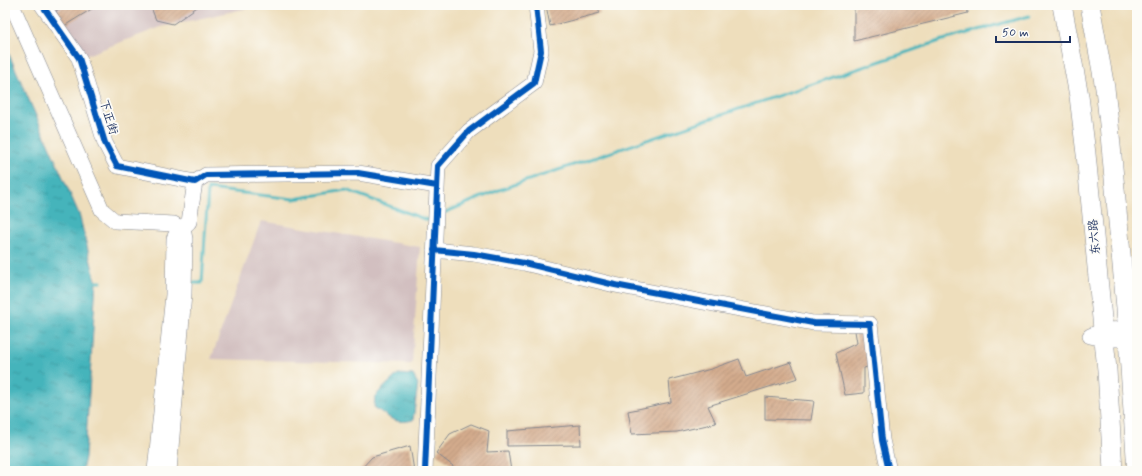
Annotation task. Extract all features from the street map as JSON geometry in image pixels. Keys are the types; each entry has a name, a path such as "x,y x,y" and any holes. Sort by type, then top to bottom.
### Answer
{"main road":[{"name":"东六路","path":"1062,5 1078,88 1086,147 1103,335 1113,471"},
{"name":"东六路","path":"1090,5 1108,116 1133,334 1137,470"},
{"path":"158,471 175,295 176,239 181,229"},
{"path":"167,471 182,294 183,239 181,229"}],"street":[{"path":"12,5 102,210 114,221 174,224 181,229 189,222 195,182 206,175 358,173 437,186"},
{"name":"下正街","path":"42,5 79,58 105,143 117,166 195,182"},
{"path":"425,471 438,166 469,131 534,84 541,51 536,5"},
{"path":"434,250 474,254 524,263 615,285 813,323 870,324 882,440 889,471"},
{"path":"1103,335 1133,334"}],"shaded area":[{"path":"47,5 262,5 161,27 79,58"},
{"path":"261,221 420,247 412,364 211,359"}],"water":[{"path":"5,45 79,214 96,282 85,457 82,471 5,471"},
{"path":"398,374 413,375 418,384 413,420 396,421 374,407 375,396"}],"building":[{"path":"65,5 98,5 64,26 56,11"},
{"path":"150,5 200,5 173,24 156,20"},
{"path":"546,5 597,5 600,13 550,26"},
{"path":"854,5 967,5 968,13 854,41"},
{"path":"855,331 865,331 873,365 864,368 864,393 845,395 836,353 857,343"},
{"path":"739,359 746,377 791,362 798,378 708,406 716,423 677,432 632,434 628,411 671,402 669,380 711,369"},
{"path":"765,397 814,401 811,420 765,419"},
{"path":"471,424 489,431 487,452 508,451 511,471 451,471 453,466 436,453 450,434"},
{"path":"580,425 581,445 507,446 507,431"},
{"path":"410,446 414,471 359,471 372,457"}],"waterway":[{"path":"441,214 499,190 943,40 1029,16"},
{"path":"193,283 202,283 208,189 294,199 346,190 427,220 430,219"},
{"path":"96,282 101,282"}],"cycle path":[{"path":"42,5 79,58 105,143 117,166 195,182 206,175 358,173 437,186"},
{"path":"425,471 438,166 469,131 534,83 541,51 536,5"},
{"path":"434,250 474,254 524,263 615,285 813,323 870,324 882,440 889,471"}]}
